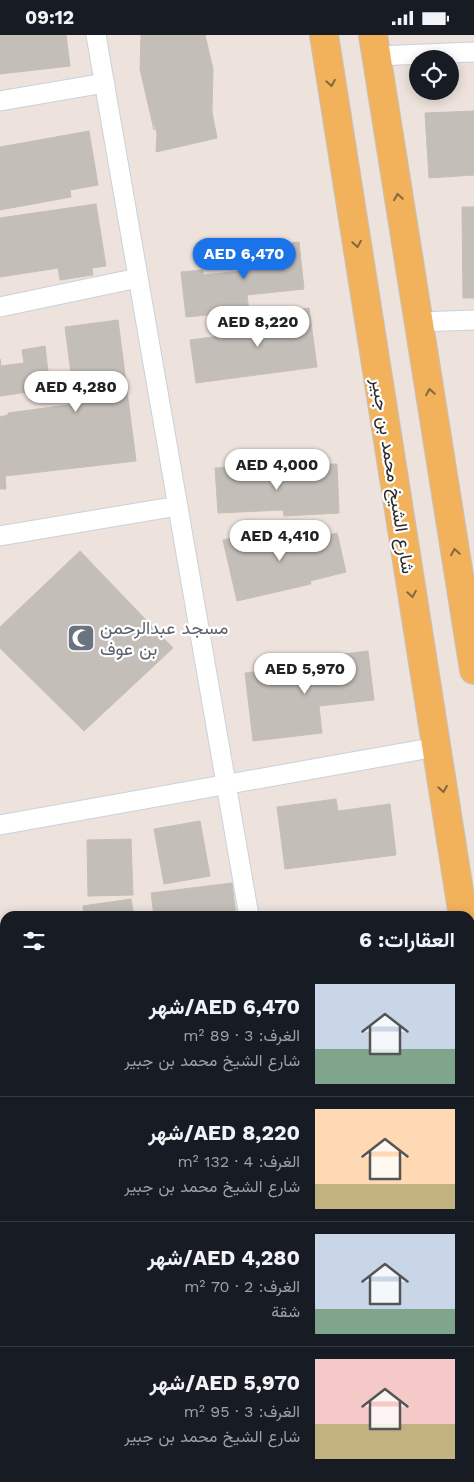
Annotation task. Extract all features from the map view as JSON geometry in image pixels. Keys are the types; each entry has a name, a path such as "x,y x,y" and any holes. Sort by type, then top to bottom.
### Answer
{"main road":[{"name":"شارع الشيخ محمد بن جبير","path":"324,35 462,911"},
{"path":"374,46 418,322 468,596 474,669"}],"street":[{"path":"96,35 248,911"},
{"path":"374,46 474,52"},
{"path":"0,101 104,83"},
{"path":"0,307 138,278"},
{"path":"418,322 474,320"},
{"path":"0,536 178,506"},
{"path":"0,825 436,747"}],"building":[{"path":"0,35 66,35 70,66 0,74"},
{"path":"141,35 205,35 213,69 212,112 217,138 156,152 157,134 154,121 154,130 140,69"},
{"path":"474,111 474,175 429,178 425,113"},
{"path":"89,131 98,185 70,190 71,197 0,210 0,147"},
{"path":"96,204 106,266 92,268 93,275 60,280 58,268 0,277 0,218"},
{"path":"462,207 474,207 474,298 463,298"},
{"path":"299,242 304,289 247,295 249,311 186,317 181,272 203,270 203,275 242,271 240,248"},
{"path":"309,308 317,367 196,383 190,340 252,332 250,316"},
{"path":"118,320 136,461 5,476 6,489 0,489 0,417 8,415 8,413 75,404 65,327"},
{"path":"45,346 50,389 0,396 0,359 1,366 24,363 22,350"},
{"path":"337,464 339,513 284,516 283,510 218,513 215,468 275,465 275,478 312,476 311,465"},
{"path":"284,526 288,544 337,533 346,572 310,581 311,584 237,601 223,540"},
{"name":"مسجد عبدالرحمن بن عوف","path":"80,551 173,648 84,731 0,648 0,627"},
{"path":"368,651 374,700 319,706 322,733 253,741 245,673 345,661 344,654"},
{"path":"336,799 338,811 390,804 396,855 285,869 277,807"},
{"path":"200,821 210,876 164,884 154,829"},
{"path":"131,839 133,895 88,896 87,840"},
{"path":"232,883 235,911 153,911 151,893"},
{"path":"131,899 133,911 84,911 83,906"}],"place":[{"name":"مسجد عبدالرحمن بن عوف","path":"81,638"}]}
